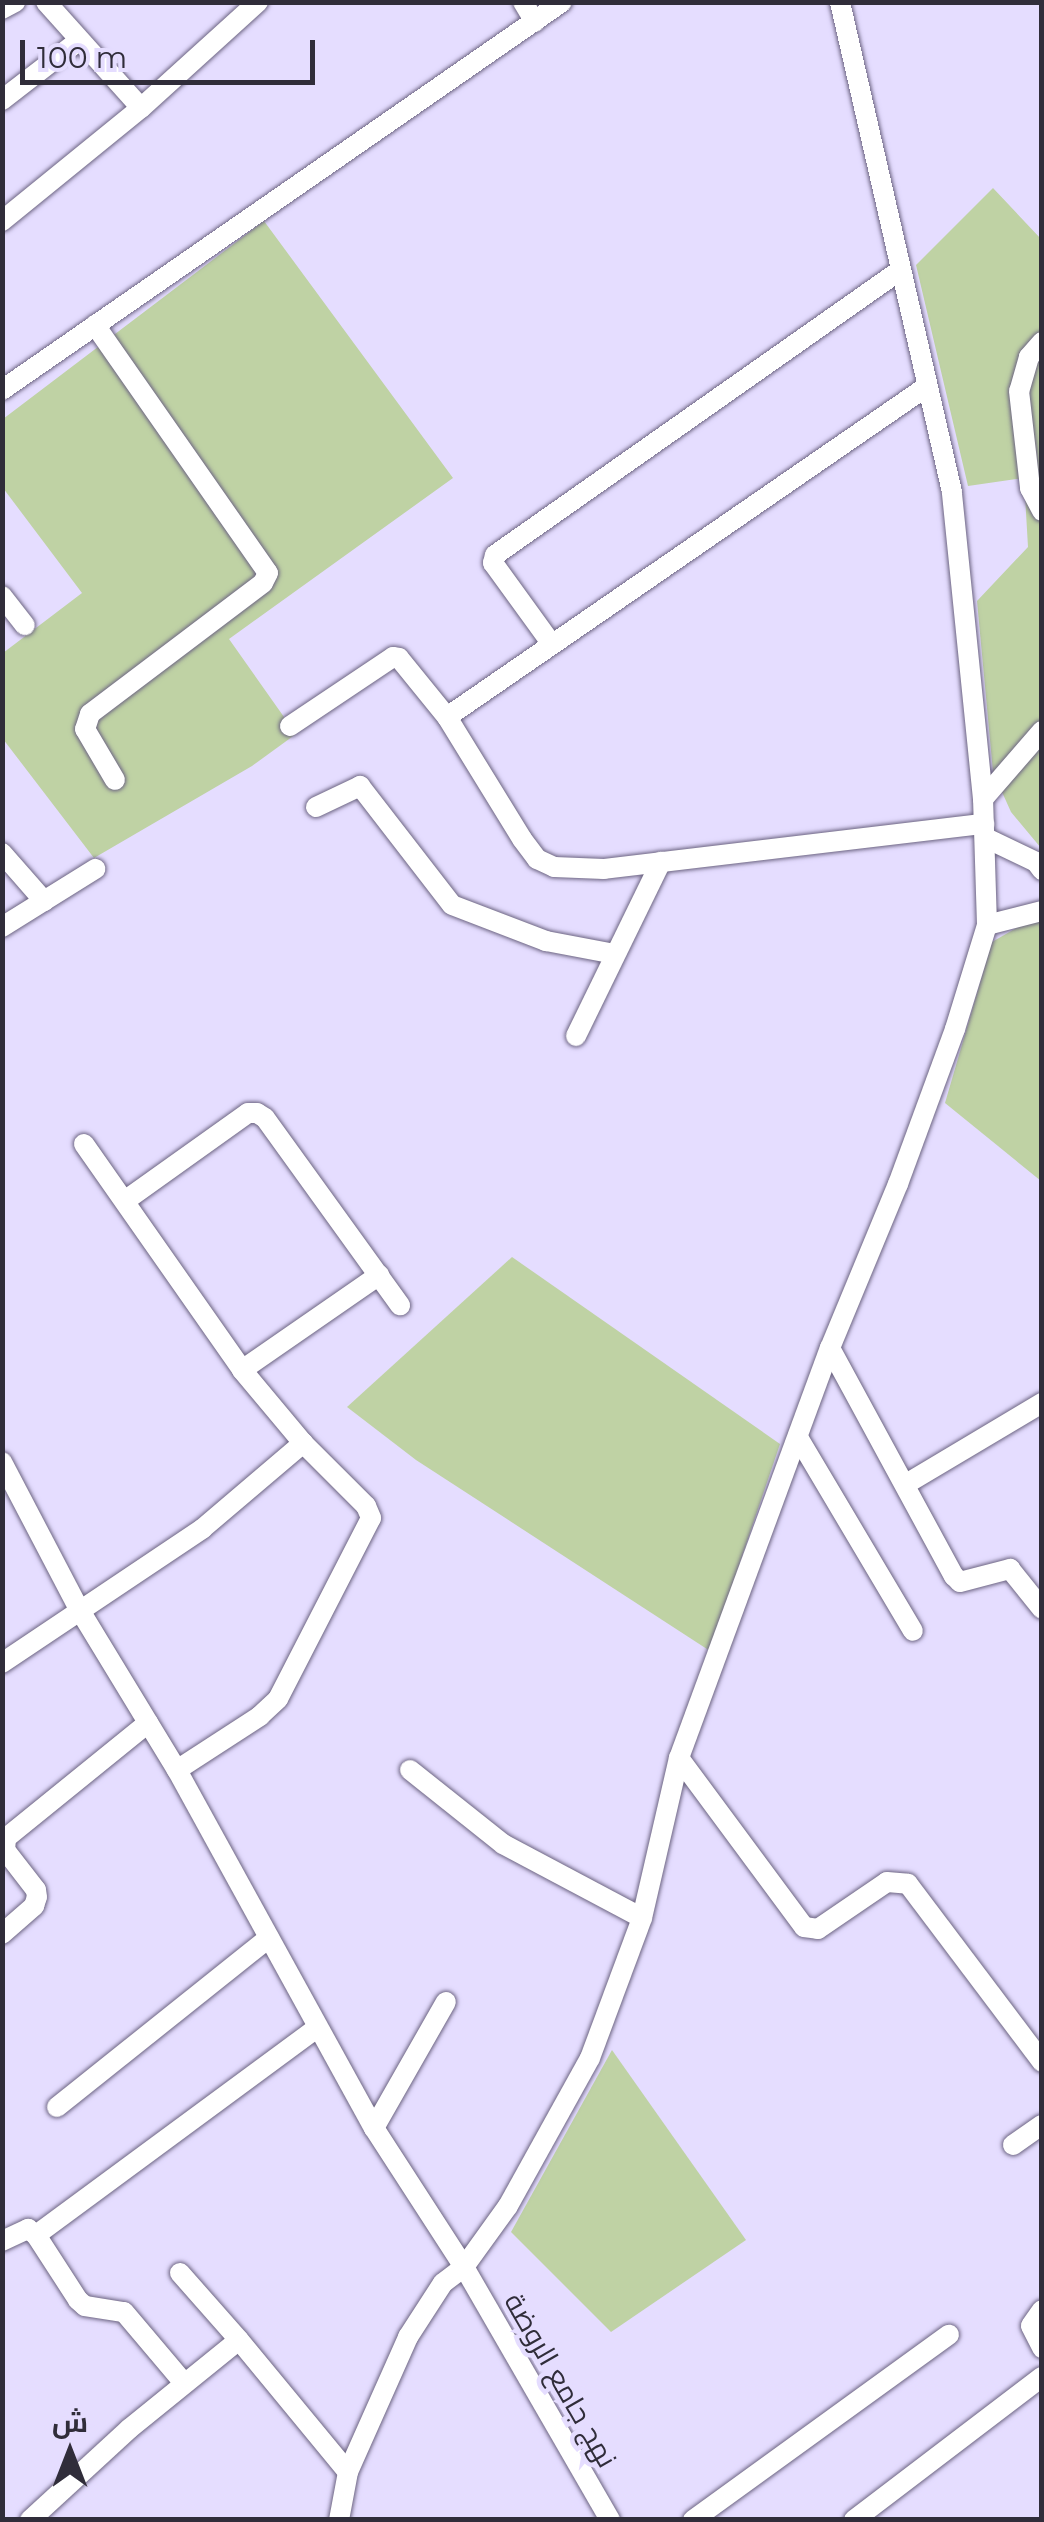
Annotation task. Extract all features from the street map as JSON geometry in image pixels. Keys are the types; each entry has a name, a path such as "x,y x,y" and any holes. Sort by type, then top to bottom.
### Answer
{"street":[{"path":"2,9 15,2"},
{"path":"46,2 77,42 140,108"},
{"path":"2,221 140,108 258,2"},
{"path":"523,2 535,22"},
{"path":"2,390 562,2"},
{"path":"339,2520 348,2472 370,2415 426,2306 443,2284 464,2267 508,2206 590,2058 642,1918 679,1758 830,1348 923,1115 987,925 983,799 952,492 840,2"},
{"path":"2,100 77,42"},
{"path":"551,644 493,563 496,555 900,270"},
{"path":"95,325 268,573 263,584 90,714 85,729 115,780"},
{"path":"1042,342 1029,357 1019,390 1030,488 1042,510"},
{"path":"447,717 926,387"},
{"path":"2,596 25,626"},
{"path":"290,726 393,656 399,658 447,717 537,859 554,867 579,870 985,831 1036,862 1042,870"},
{"path":"983,799 1042,731"},
{"path":"316,808 360,786 452,905 546,941 615,954"},
{"path":"2,853 44,901"},
{"path":"576,1036 661,862"},
{"path":"2,927 94,869"},
{"path":"987,925 1042,912"},
{"path":"126,1200 248,1113 257,1113 266,1118 400,1304"},
{"path":"84,1144 242,1370 304,1443 366,1506 370,1518 278,1699 260,1716 177,1770"},
{"path":"242,1370 379,1275"},
{"path":"830,1348 954,1576 960,1582 970,1581 1010,1569 1042,1608"},
{"path":"906,1484 1042,1403"},
{"path":"799,1439 913,1631"},
{"path":"2,1663 202,1529 304,1443"},
{"name":"نهج جامع الروضة","path":"2,1462 79,1608 177,1770 374,2128 464,2267 610,2520"},
{"path":"2,1934 34,1906 37,1897 36,1890 5,1850 6,1838 148,1723"},
{"path":"679,1758 811,1930 887,1882 908,1884 1042,2062"},
{"path":"410,1770 503,1844 642,1918"},
{"path":"56,2107 270,1938"},
{"path":"374,2128 446,2002"},
{"path":"36,2234 317,2028"},
{"path":"1012,2145 1042,2125"},
{"path":"2,2241 28,2228 36,2234 78,2300 85,2306 124,2312 184,2384"},
{"path":"180,2272 348,2472"},
{"path":"1042,2310 1030,2326 1042,2348"},
{"path":"693,2520 948,2335"},
{"path":"30,2520 239,2340"},
{"path":"854,2520 1042,2378"}],"green space":[{"path":"993,188 1041,239 1041,848 1011,812 993,772 977,601 1028,547 1024,478 968,486 916,265"},
{"path":"264,221 453,478 229,639 296,734 252,766 94,858 3,739 3,653 82,593 3,488 3,419"},
{"path":"1032,919 1041,922 1041,1181 945,1103 992,942"},
{"path":"512,1257 780,1444 710,1651 416,1460 347,1407"},
{"path":"612,2050 746,2240 611,2332 511,2232"}]}
